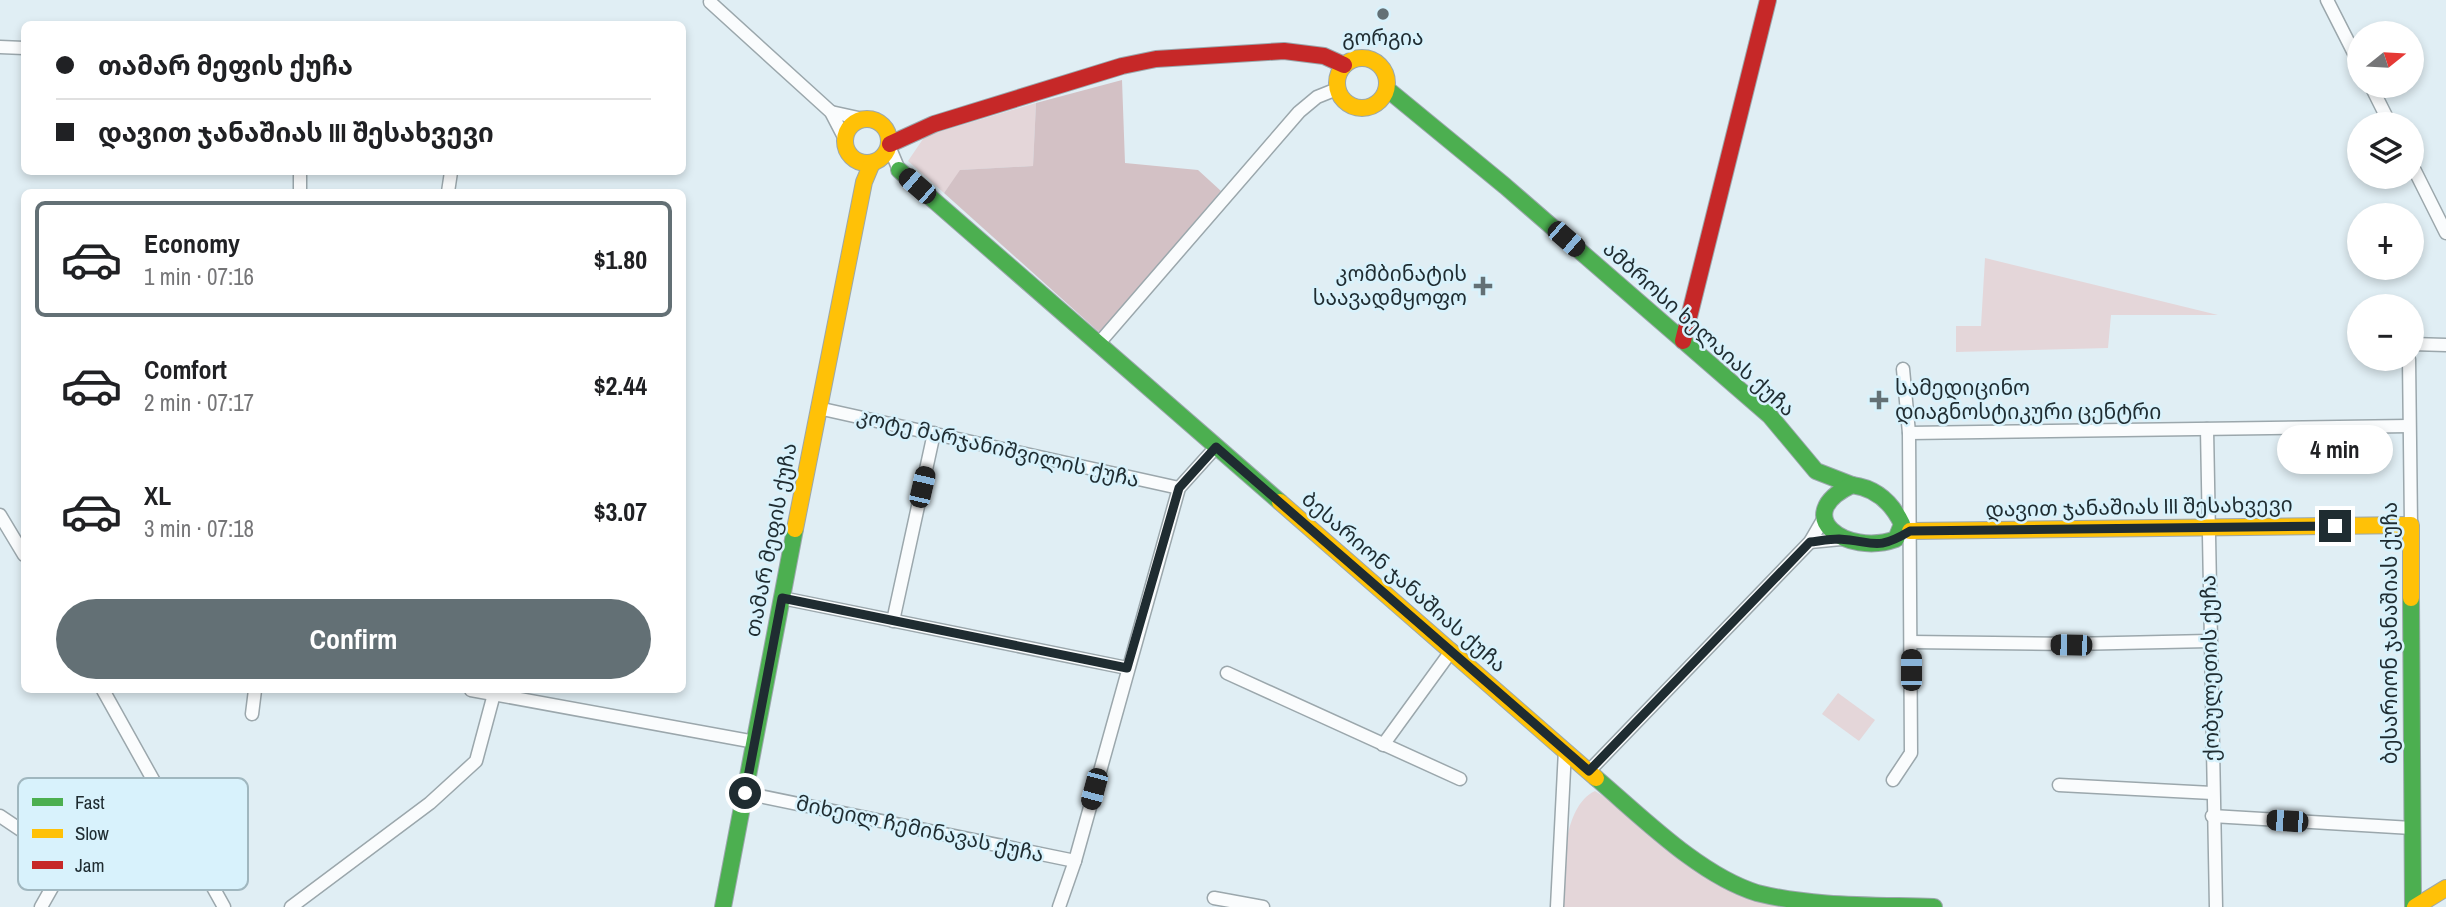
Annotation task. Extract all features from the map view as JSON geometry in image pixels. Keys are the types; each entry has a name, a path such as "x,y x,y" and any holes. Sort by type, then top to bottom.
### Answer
{"street":[{"path":"1683,341 1768,0"},
{"path":"2327,0 2347,39"},
{"path":"709,2 831,112 864,182"},
{"path":"0,47 21,48"},
{"path":"874,163 885,155 890,145 934,124 1122,66 1156,59 1284,51 1324,55 1344,65"},
{"path":"1354,59 1372,60 1385,72 1387,89 1378,103 1362,109 1346,104 1337,89 1336,80 1344,65 1354,59"},
{"path":"1100,342 1299,112 1317,97 1337,89"},
{"name":"ამბროსი ხელაიას ქუჩა","path":"1387,89 1770,416 1816,471"},
{"path":"831,112 881,123 934,124"},
{"path":"845,139 850,126 863,119"},
{"path":"881,123 888,132 900,170"},
{"path":"850,156 860,163 874,163 900,170"},
{"name":"თამარ მეფის ქუჩა","path":"723,907 817,408 864,182 874,163"},
{"name":"ბესარიონ ჯანაშიას ქუჩა","path":"900,170 1652,827 1710,870 1758,893 1807,903 1934,907"},
{"path":"2424,189 2446,233"},
{"path":"2424,344 2446,345"},
{"path":"1893,780 1911,753 1909,433 1903,369"},
{"name":"ბესარიონ ჯანაშიას ქუჩა","path":"2409,371 2412,828 2421,905"},
{"name":"კოტე მარჯანიშვილის ქუჩა","path":"817,408 1179,488"},
{"path":"1909,433 2409,426"},
{"name":"ქობულეთის ქუჩა","path":"2207,429 2212,816 2216,907"},
{"path":"893,621 934,433"},
{"path":"1059,907 1075,861 1179,488 1216,447"},
{"path":"1816,471 1880,495 1898,513 1910,531"},
{"path":"1816,471 1824,516 1841,539"},
{"path":"1589,771 1810,542 1824,516 1830,497 1852,485"},
{"path":"1890,543 1902,529 1898,513"},
{"path":"0,515 21,550"},
{"name":"დავით ჯანაშიას III შესახვევი","path":"1910,531 2411,525"},
{"path":"1810,542 1841,539 1861,544 1890,543 1910,531"},
{"path":"782,598 1127,668"},
{"path":"1911,642 2071,645 2209,641"},
{"path":"1383,745 1452,650"},
{"path":"1227,673 1460,779"},
{"path":"105,693 152,778"},
{"path":"252,714 255,693"},
{"path":"488,693 755,742"},
{"path":"290,907 430,803 476,761 494,694"},
{"path":"1557,907 1565,750"},
{"path":"2059,785 2212,793"},
{"name":"მიხეილ ჩემინავას ქუჩა","path":"745,793 1075,861"},
{"path":"0,816 18,828"},
{"path":"2212,816 2412,828"},
{"path":"2421,905 2446,888"},
{"path":"41,907 51,890"},
{"path":"215,890 224,907"},
{"path":"1214,898 1263,907"}],"shaded area":[{"path":"1122,80 1125,163 1198,170 1221,191 1100,333 944,193 960,170 1033,166 1036,103"},
{"path":"1036,103 1033,166 961,170 944,193 908,161 925,136"},
{"path":"1985,258 2218,315 2111,315 2108,348 1956,352 1956,326 1981,326"},
{"path":"1838,693 1875,720 1859,741 1822,714"},
{"path":"1595,791 1629,814 1694,867 1729,890 1785,907 1562,907 1564,860 1570,826 1584,799"}],"traffic: fast":[{"path":"1387,89 1505,186 1770,416 1816,471 1852,485"},
{"path":"899,170 1280,502"},
{"path":"1852,485 1876,493 1893,509 1902,524 1896,539 1877,543 1859,542 1843,538 1832,530 1825,520 1825,509 1834,497 1852,485"},
{"path":"723,907 795,529"},
{"path":"2411,598 2413,907"},
{"path":"1596,778 1693,859 1714,873 1757,893 1822,903 1934,907"}],"traffic: slow":[{"path":"1362,58 1380,65 1387,83 1380,101 1362,108 1344,101 1337,83 1344,65 1362,58"},
{"path":"867,119 876,120 883,125 888,132 889,141 888,150 883,157 876,162 867,163 858,162 851,157 846,150 845,141 846,132 851,125 858,120 867,119"},
{"path":"795,529 864,182 872,163"},
{"path":"1280,502 1596,778"},
{"path":"1910,531 2411,525 2411,598"},
{"path":"2415,907 2446,888"}],"traffic: jam":[{"path":"1683,341 1768,0"},
{"path":"890,144 934,124 1122,66 1156,59 1284,51 1324,56 1344,65"}],"place":[{"name":"გორგია","path":"1383,14"},
{"name":"კომბინატის საავადმყოფო","path":"1483,286"},
{"name":"სამედიცინო დიაგნოსტიკური ცენტრი","path":"1879,400"}],"route":[{"path":"745,793 782,598 1127,668 1179,488 1216,447 1589,771 1810,542 1841,539 1861,544 1883,544 1890,543 1910,531 2335,526"}]}
